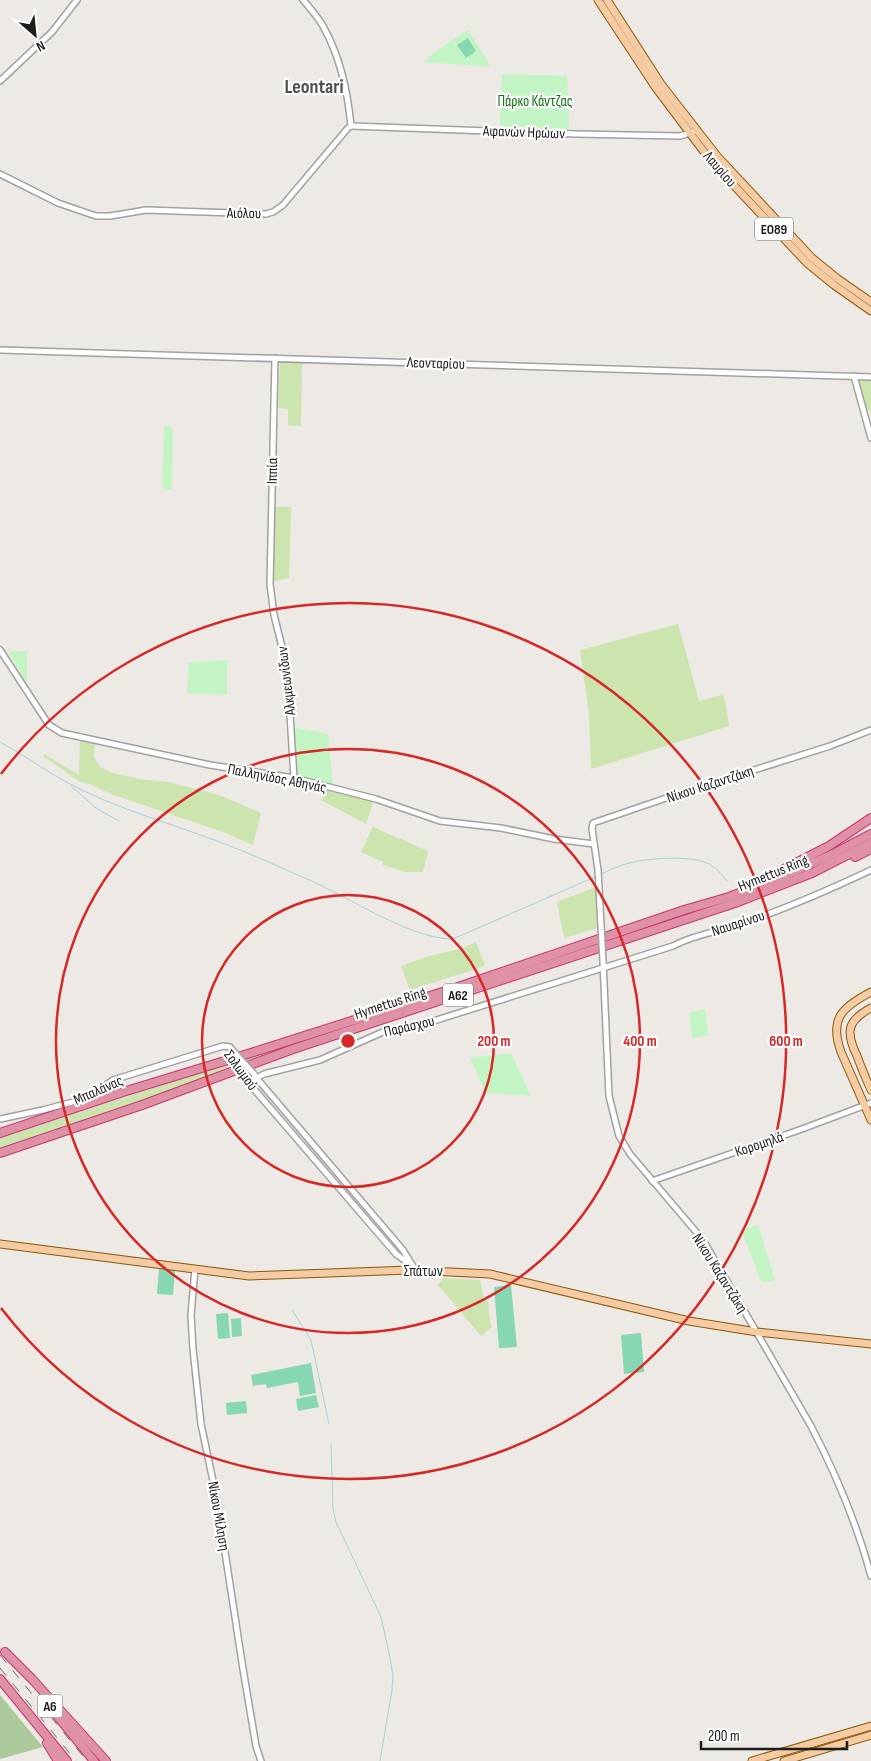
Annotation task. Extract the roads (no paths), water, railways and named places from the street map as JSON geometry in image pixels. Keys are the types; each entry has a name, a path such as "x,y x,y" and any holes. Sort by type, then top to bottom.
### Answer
{"highway":[{"path":"684,910 761,880 797,863 829,846 871,818"},
{"name":"Hymettus Ring","path":"0,1133 122,1092 433,995 684,910 729,897 831,855 871,834"},
{"name":"Hymettus Ring","path":"0,1153 278,1055 735,903 776,888 871,843"},
{"path":"776,888 820,873 871,849"},
{"name":"Α6","path":"94,1761 5,1652 106,1761"},
{"name":"Α6","path":"0,1679 67,1761"},
{"path":"15,1697 58,1761"}],"main road":[{"name":"Λαυρίου","path":"598,0 656,88 693,132 806,252 830,273 871,302"},
{"name":"Λαυρίου","path":"607,0 711,161 800,257 825,278 871,311"},
{"path":"871,992 853,1002 843,1011 836,1028 841,1052 868,1104 871,1120"},
{"path":"871,1008 855,1018 851,1026 850,1036 852,1046 871,1090"},
{"name":"Σπάτων","path":"0,1244 249,1276 415,1269 490,1274 689,1321 756,1332 871,1344"},
{"name":"Σπάτων","path":"840,1340 871,1340"},
{"path":"752,1761 871,1726"},
{"path":"785,1761 871,1735"}],"street":[{"path":"0,81 52,32 77,0"},
{"path":"304,0 325,29 334,50 339,64 352,126"},
{"name":"Αφανών Ηρώων","path":"352,126 680,136 693,132"},
{"name":"Αιόλου","path":"0,174 58,203 96,216 110,216 146,210 266,214 283,206 348,128 352,126"},
{"name":"Λεονταρίου","path":"0,350 871,377"},
{"name":"Ιππία","path":"270,584 275,358"},
{"path":"854,376 871,438"},
{"path":"862,409 865,413 871,415"},
{"name":"Αλκμεωνίδων","path":"270,584 274,615 287,667 294,778"},
{"name":"Παλληνίδος Αθηνάς","path":"0,650 48,725 62,733 210,766 294,778 376,799 440,821 501,828 554,839 594,844"},
{"name":"Νίκου Καζαντζάκη","path":"871,730 850,740 600,820 593,823 592,829 599,880 610,1104 616,1127 630,1154 703,1240 824,1451 854,1524 871,1576"},
{"name":"Ναυαρίνου","path":"603,968 673,946 685,940 749,922 871,870"},
{"name":"Παράσχου","path":"247,1081 255,1075 320,1060 385,1031 427,1023 603,968"},
{"name":"Σολωμού","path":"223,1046 230,1047 255,1075 403,1250 415,1269 396,1254 247,1081 226,1055 223,1046"},
{"name":"Μπαλάνας","path":"0,1119 84,1099 113,1080 223,1046"},
{"name":"Κορομηλά","path":"652,1181 868,1104"},
{"name":"Νίκου Μίληση","path":"195,1269 191,1315 192,1349 201,1424 217,1500 242,1669 260,1761"},
{"path":"785,1761 789,1750"}],"waterway":[{"path":"0,742 85,792 247,853 324,887 399,925 436,937 453,939 597,876"},
{"path":"71,786 96,808 119,821"},
{"path":"601,874 634,862 678,858 699,860 707,863 716,869 727,881"},
{"path":"292,1310 311,1340 329,1424"},
{"path":"331,1444 333,1509 336,1522 381,1617 393,1676 380,1761"}],"railway":[{"path":"0,1655 87,1761"},
{"path":"0,1668 76,1761"}],"district":[{"name":"Leontari","path":"314,86"}],"park label":[{"name":"Πάρκο Κάντζας","path":"535,101"}]}
